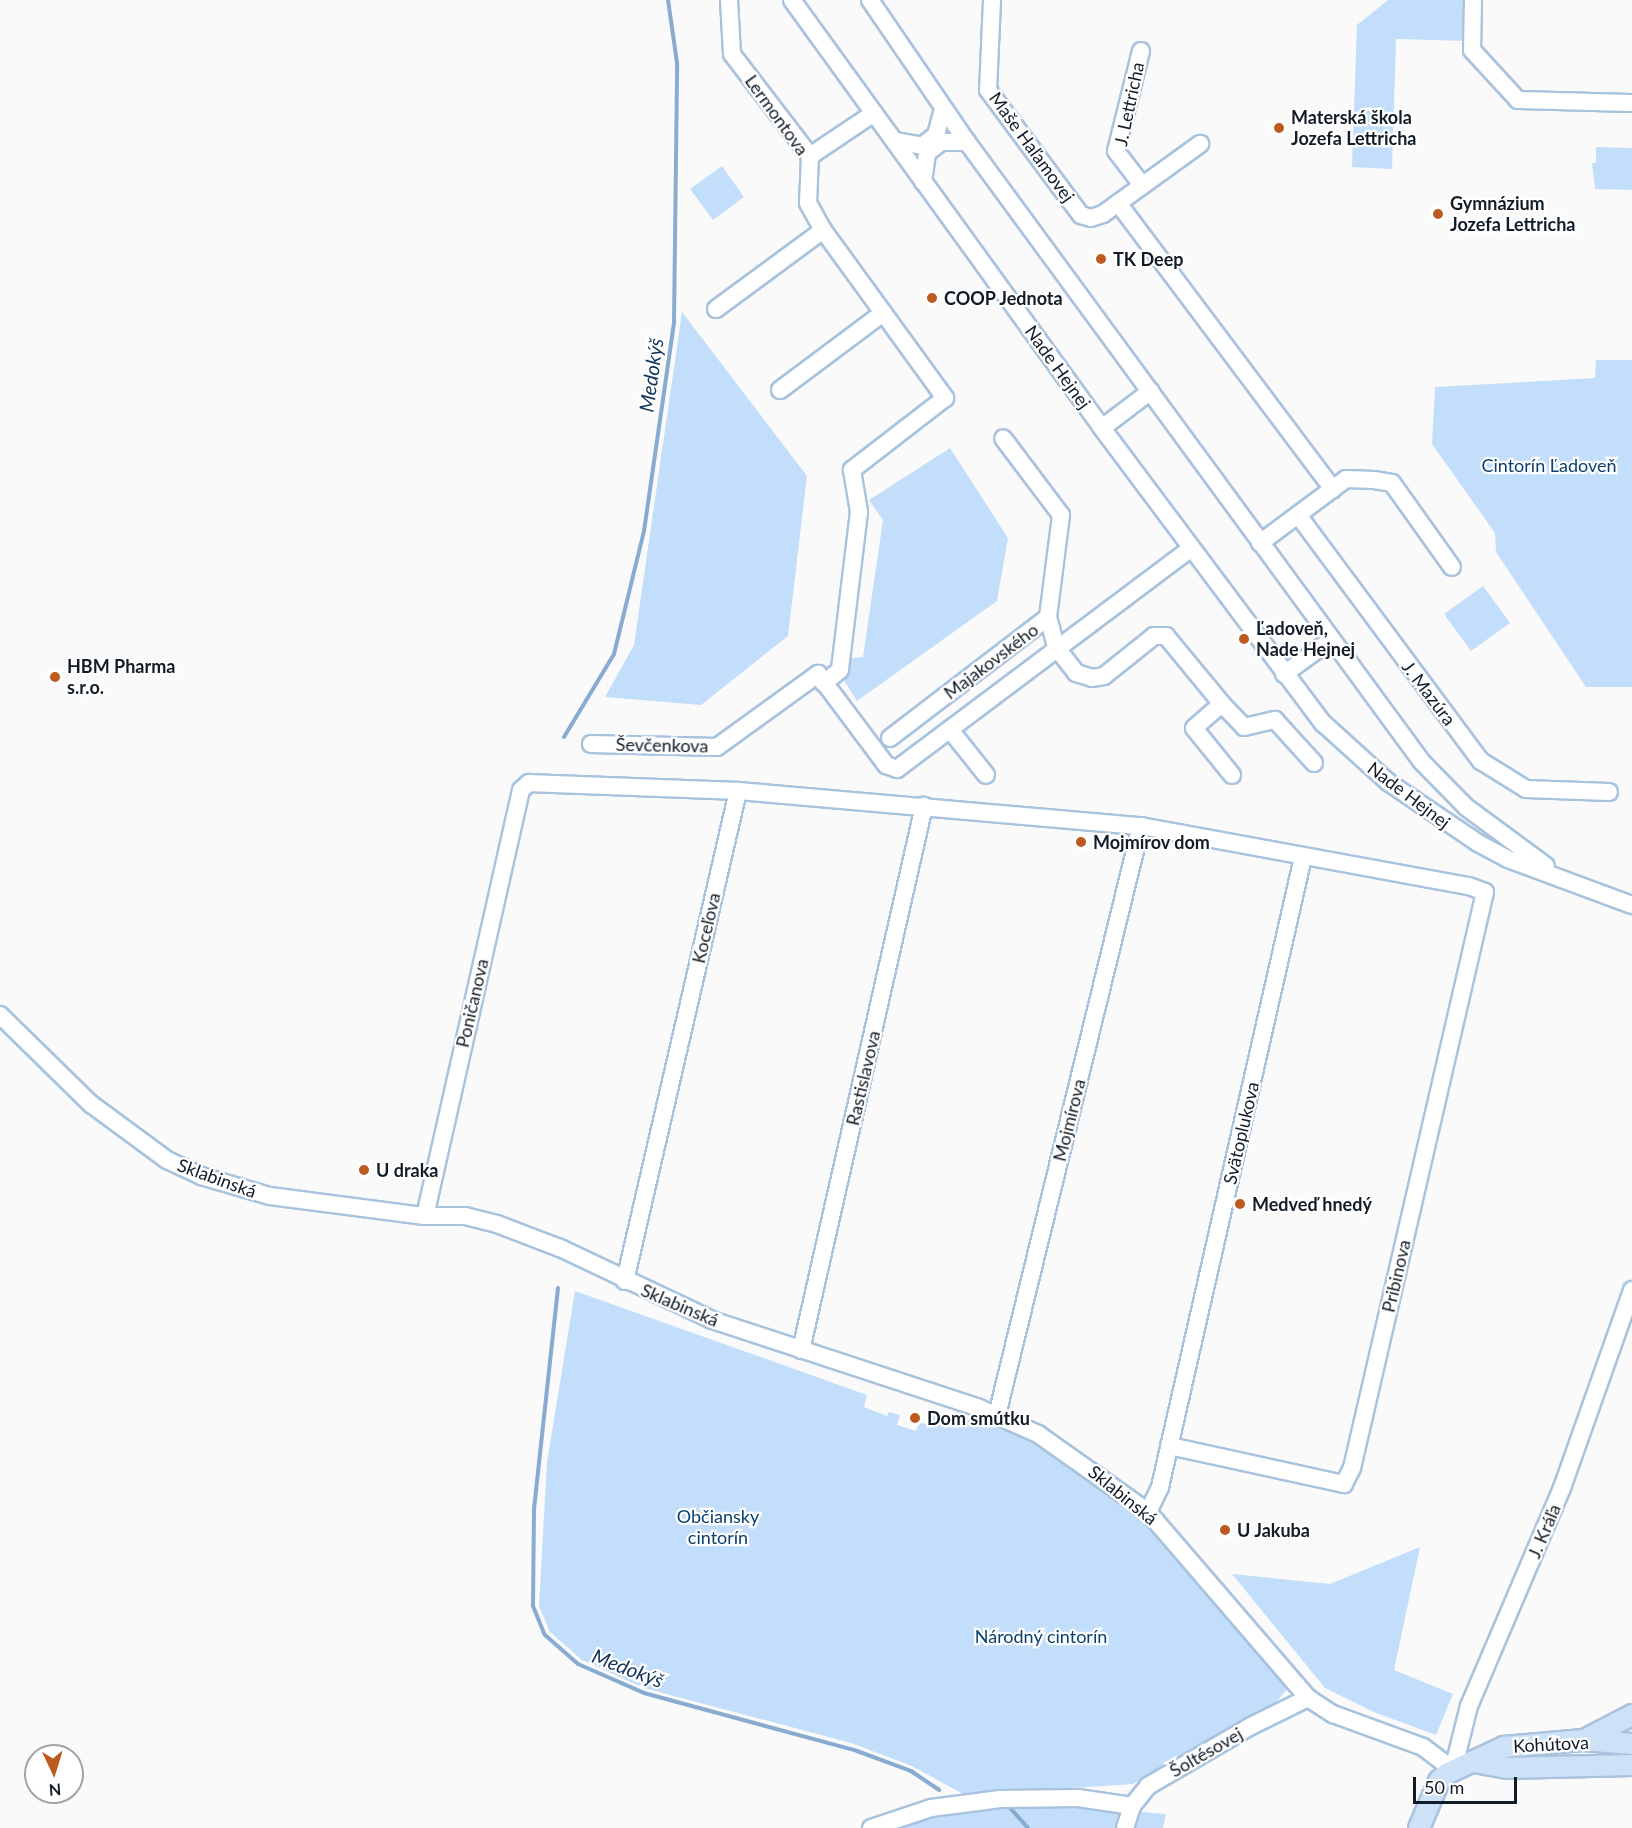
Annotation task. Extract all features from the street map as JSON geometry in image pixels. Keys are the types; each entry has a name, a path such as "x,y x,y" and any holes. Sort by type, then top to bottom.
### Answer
{"main road":[{"path":"1583,1740 1632,1715"},
{"name":"Kohútova","path":"1454,1770 1504,1747 1583,1740 1632,1746"},
{"path":"1588,1764 1632,1746"},
{"name":"Kohútova","path":"1474,1762 1508,1768 1588,1764 1632,1766"},
{"path":"1419,1828 1439,1781 1454,1770"}],"street":[{"name":"Lermontova","path":"729,0 732,54 810,156 808,203 823,230 945,398 852,470"},
{"name":"Nade Hejnej","path":"792,0 1102,428 1284,674 1323,723 1389,782 1478,843 1508,859 1562,877 1632,905"},
{"name":"Nade Hejnej","path":"870,0 967,142 1331,640 1441,783 1466,807 1562,877"},
{"name":"Maše Haľamovej","path":"992,0 988,90 1081,215 1091,218 1118,203"},
{"path":"1473,0 1472,50 1518,100 1632,103"},
{"name":"J. Lettricha","path":"1141,51 1116,151 1142,185"},
{"path":"895,141 922,146 936,135 943,109"},
{"path":"810,156 874,113"},
{"path":"923,182 927,153 941,142 967,142"},
{"path":"1200,144 1118,203 1333,489"},
{"path":"716,309 823,230"},
{"path":"780,390 884,313"},
{"path":"1102,428 1151,391"},
{"name":"Majakovského","path":"890,738 1048,617 1061,515 1003,438"},
{"name":"Ševčenkova","path":"591,744 717,747 821,678 840,670 859,512 852,470"},
{"path":"1260,543 1346,479 1392,483 1452,567"},
{"name":"J. Mazúra","path":"1298,515 1481,761 1526,789 1609,792"},
{"path":"821,678 886,765 897,769 951,730 1056,647 1191,548"},
{"path":"1048,617 1056,647 1076,674 1092,678 1104,676 1154,636 1166,636 1244,728 1275,720 1314,763"},
{"path":"1284,674 1331,640"},
{"path":"1222,704 1194,728 1232,775"},
{"path":"951,730 986,775"},
{"name":"Poničanova","path":"425,1216 520,790 529,783 738,790"},
{"path":"738,790 1141,826 1303,857"},
{"name":"Koceľova","path":"625,1281 738,790"},
{"name":"Rastislavova","path":"801,1350 924,806"},
{"name":"Mojmírova","path":"997,1415 1141,826"},
{"name":"Pribinova","path":"1169,1446 1344,1484 1352,1468 1485,892 1469,886 1303,857"},
{"name":"Svätoplukova","path":"1148,1512 1160,1487 1303,857"},
{"name":"Sklabinská","path":"0,1015 91,1104 167,1160 201,1176 270,1196 425,1216 465,1216 518,1231 712,1320 997,1415 1058,1445 1148,1512 1308,1698 1333,1714 1423,1747 1454,1770"},
{"name":"J. Kráľa","path":"1454,1770 1469,1706 1562,1488 1632,1290"},
{"name":"Šoltésovej","path":"1125,1828 1132,1806 1158,1779 1251,1726 1308,1698"},
{"path":"871,1828 931,1808 1015,1798 1104,1800 1132,1806"}],"green space":[{"path":"1388,0 1468,0 1468,41 1396,39 1392,169 1352,167 1357,25"},
{"path":"1596,147 1632,148 1632,190 1595,189 1592,163 1596,163"},
{"path":"722,166 744,197 713,220 690,189"},
{"path":"682,312 807,476 788,636 701,705 605,697 634,645"},
{"name":"Cintorín Ľadoveň","path":"1596,360 1632,360 1632,687 1586,687 1496,552 1495,533 1432,444 1435,387 1595,378"},
{"path":"950,448 1008,538 997,601 857,701 843,679 847,659 863,657 883,520 869,500"},
{"path":"1483,586 1510,623 1471,651 1444,614"},
{"path":"575,1291 867,1395 864,1407 887,1416 889,1412 900,1415 897,1425 916,1431 919,1422 930,1425 934,1413 966,1421 973,1417 1051,1449 1141,1516 1289,1687 1268,1712 1230,1728 1133,1784 965,1795 912,1766 851,1743 644,1688 582,1660 550,1632 539,1606 547,1462"},
{"path":"1420,1547 1394,1670 1453,1694 1436,1735 1376,1713 1325,1688 1232,1574 1330,1584"},
{"path":"1023,1803 1166,1814 1163,1828 892,1828 918,1818"}],"waterway":[{"name":"Medokýš","path":"564,737 614,654 644,531 674,322 677,63 668,0"},
{"name":"Medokýš","path":"558,1288 534,1509 533,1606 545,1635 578,1664 644,1693 857,1751 911,1771 939,1790"},
{"name":"Medokýš","path":"1011,1809 1028,1828"}],"place":[{"name":"Materská škola Jozefa Lettricha","path":"1279,128"},
{"name":"Gymnázium Jozefa Lettricha","path":"1438,214"},
{"name":"TK Deep","path":"1101,259"},
{"name":"COOP Jednota","path":"932,298"},
{"name":"Ľadoveň, Nade Hejnej","path":"1244,639"},
{"name":"HBM Pharma s.r.o.","path":"55,677"},
{"name":"Mojmírov dom","path":"1081,842"},
{"name":"U draka","path":"364,1170"},
{"name":"Medveď hnedý","path":"1240,1204"},
{"name":"Dom smútku","path":"915,1418"},
{"name":"U Jakuba","path":"1225,1530"}],"park label":[{"name":"Občiansky cintorín","path":"718,1528"},
{"name":"Národný cintorín","path":"1041,1636"}]}
